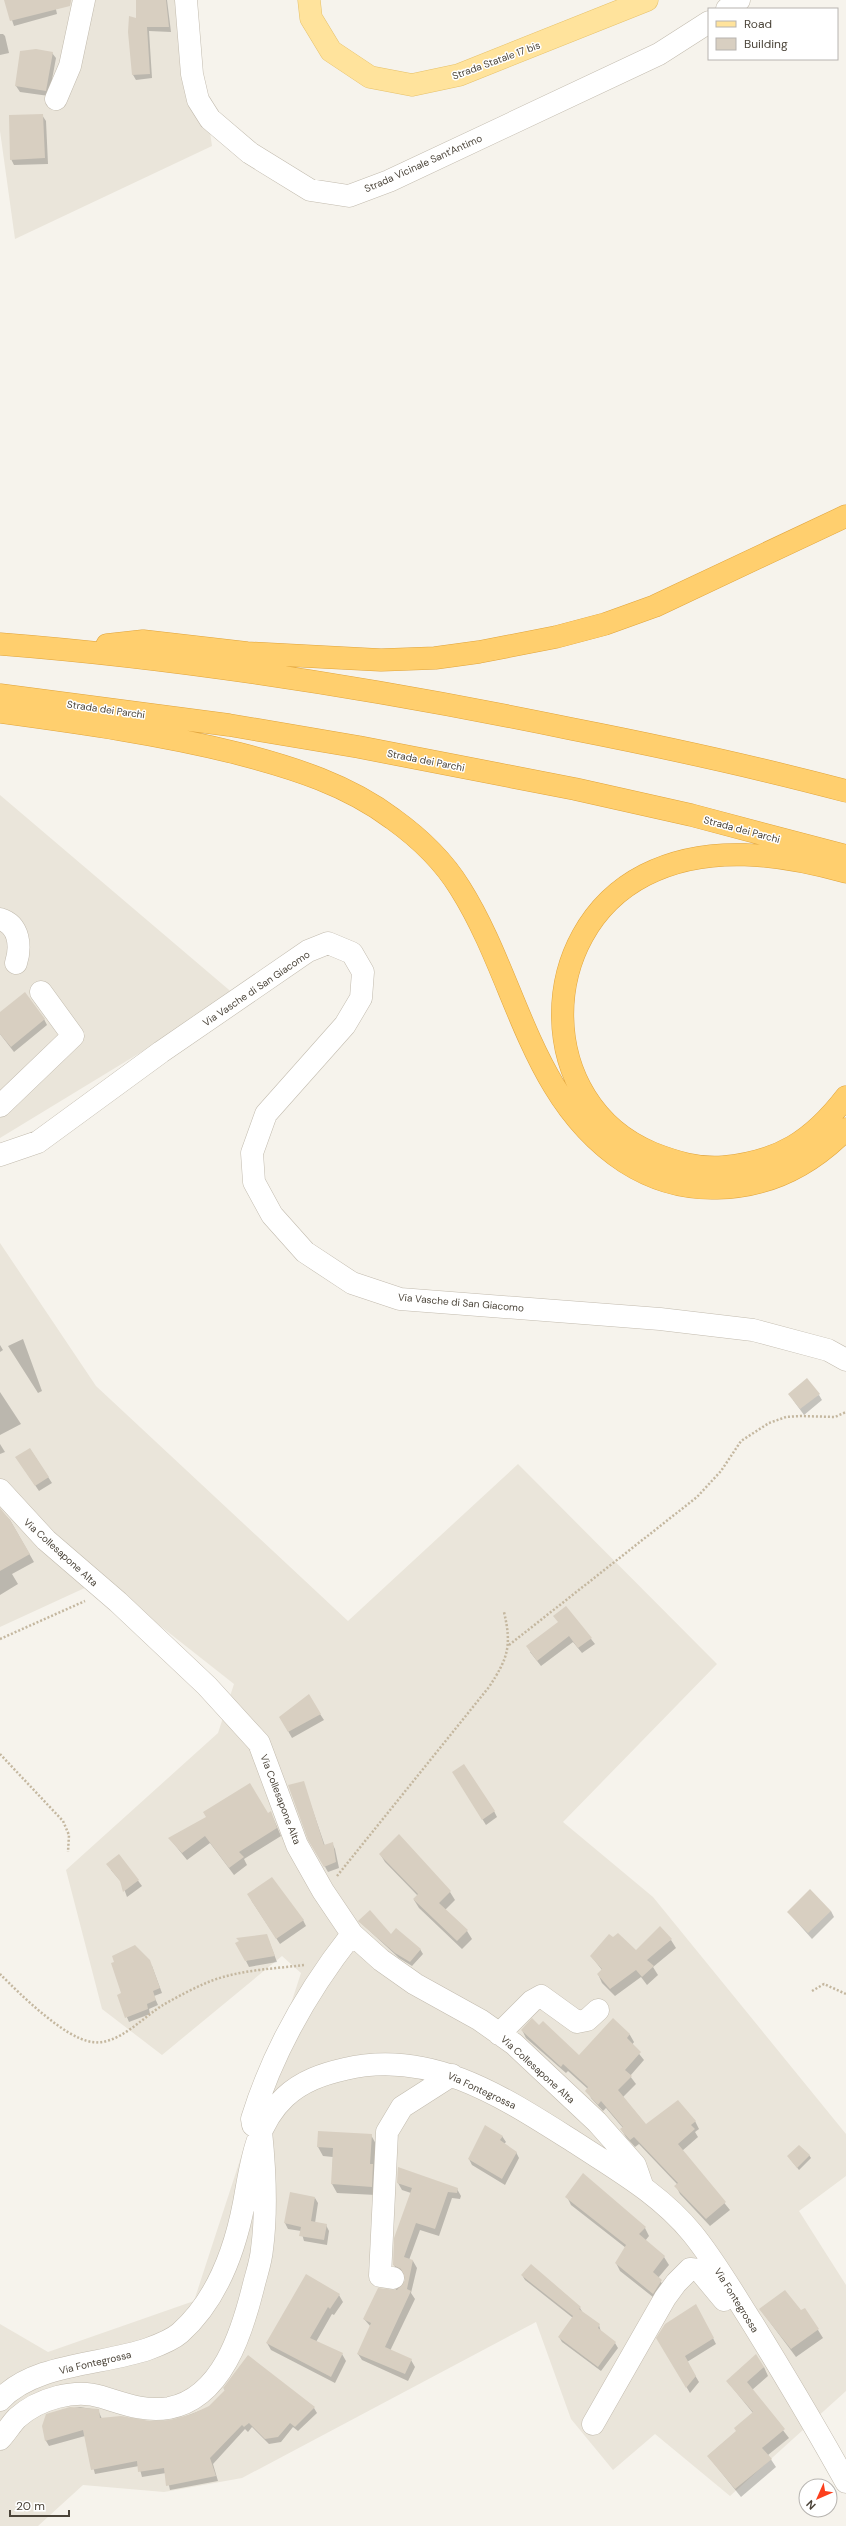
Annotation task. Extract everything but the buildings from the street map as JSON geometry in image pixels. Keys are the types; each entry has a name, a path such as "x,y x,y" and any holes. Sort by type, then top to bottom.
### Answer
{"highway":[{"path":"74,650 143,641 247,653 326,658 435,658 479,652 556,637 605,624 654,606 846,516"},
{"path":"0,644 74,650 356,688 493,713 631,741 846,791"},
{"name":"Strada dei Parchi","path":"0,695 229,725 367,749 575,789 691,815 834,858"},
{"path":"0,712 123,729 200,744 261,760 311,775 355,795 393,819 432,853 460,887 499,964 542,1067 564,1103 587,1131 611,1153 639,1171 667,1182 696,1188 751,1184 781,1176 808,1162 846,1129"},
{"path":"846,872 834,858 716,855 686,861 645,875 616,894 591,922 577,947 566,978 562,1013 564,1048 574,1077 589,1104 611,1129 639,1147 675,1162 709,1168 742,1165 772,1158 802,1142 828,1121 846,1097"}],"main road":[{"name":"Strada Statale 17 bis","path":"309,0 311,18 331,51 370,77 412,85 459,75 647,0"}],"street":[{"path":"56,99 70,66 84,0"},
{"name":"Strada Vicinale Sant'Antimo","path":"186,0 192,74 198,100 210,119 250,152 310,190 349,196 389,181 659,54 708,23"},
{"path":"728,8 739,0"},
{"path":"0,919 15,931 20,949 16,963"},
{"name":"Via Vasche di San Giacomo","path":"0,1155 38,1142 161,1052 308,951 328,943 352,953 363,972 361,998 346,1025 266,1114 252,1153 254,1182 272,1215 305,1252 352,1283 400,1299 660,1319 753,1330 828,1350 846,1360"},
{"path":"0,1106 73,1036 41,992"},
{"name":"Via Collesapone Alta","path":"0,1490 46,1540 106,1591 207,1686 259,1743 297,1845 323,1891 352,1934 386,1964 514,2044 597,2122 635,2165 642,2186"},
{"path":"0,2439 17,2418 41,2403 84,2392 131,2407 150,2409 170,2408 192,2398 211,2382 230,2357 244,2322 262,2250 265,2166 261,2132 253,2125 252,2119 266,2077 278,2050 330,1962 352,1934"},
{"path":"500,2034 532,2001 541,1996 577,2022 587,2020 598,2010"},
{"name":"Via Fontegrossa","path":"0,2400 21,2382 43,2373 124,2357 157,2346 178,2336 195,2318 211,2296 226,2268 243,2207 251,2161 261,2132 274,2109 296,2088 327,2073 358,2065 387,2062 422,2066 452,2075 516,2106 642,2186 691,2231 715,2264 805,2408 846,2482"},
{"path":"394,2278 380,2276 387,2132 402,2107 452,2075"},
{"path":"593,2424 665,2298 676,2283 690,2269 698,2270 736,2313 755,2328"}],"path":[{"path":"509,1645 697,1496 721,1471 741,1441 754,1432 769,1423 786,1418 835,1417 846,1412"},
{"path":"0,1639 106,1591"},
{"path":"323,1891 361,1848 424,1765 489,1687 507,1656 509,1645 504,1612"},
{"path":"0,1754 63,1821 69,1835 68,1852"},
{"path":"0,1974 48,2018 77,2037 92,2042 104,2041 121,2034 162,2006 207,1982 240,1973 330,1962"},
{"path":"812,1991 824,1984 846,1994"}],"shaded area":[{"path":"0,0 191,0 212,146 15,239 0,131"},
{"path":"0,795 235,995 0,1138"},
{"path":"0,1243 96,1386 348,1621 518,1464 717,1664 563,1822 653,1897 846,2134 846,2176 799,2211 846,2285 846,2391 730,2496 655,2434 613,2470 571,2419 536,2322 242,2478 164,2492 83,2485 38,2526 0,2526 0,2324 48,2352 194,2301 301,1973 282,1956 162,2055 102,2009 66,1870 218,1733 234,1684 102,1580 0,1627"}]}
